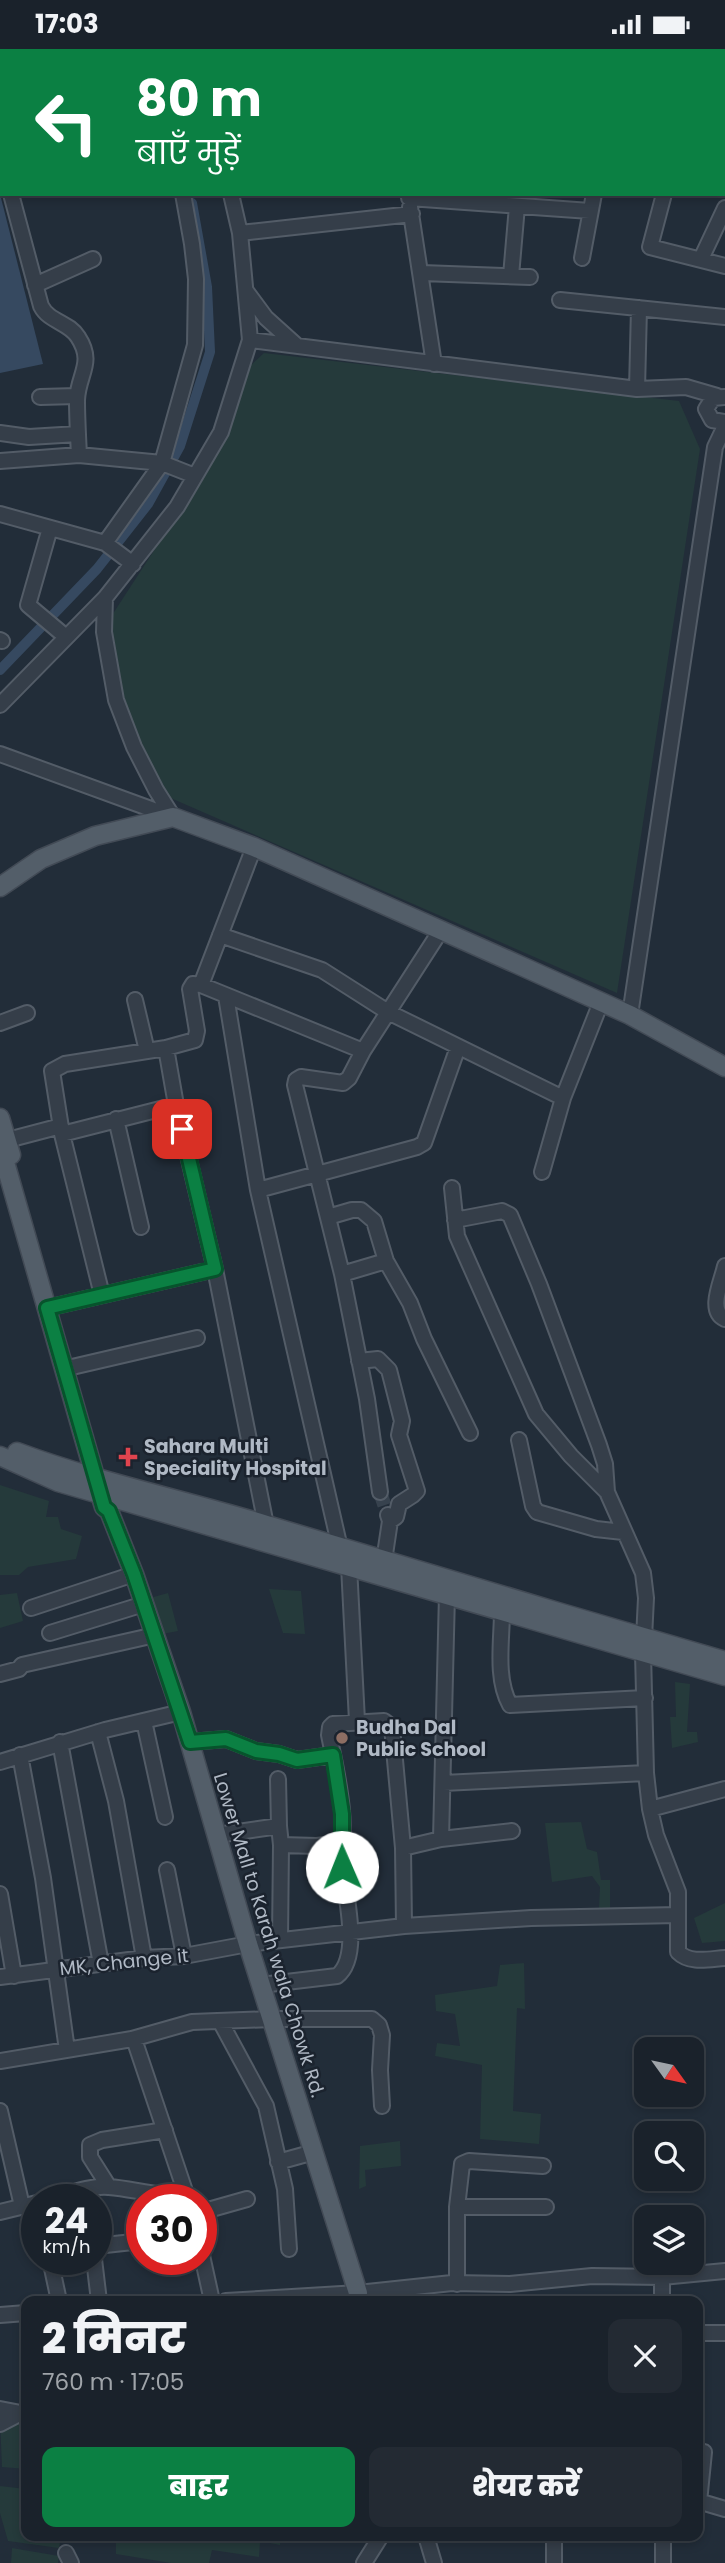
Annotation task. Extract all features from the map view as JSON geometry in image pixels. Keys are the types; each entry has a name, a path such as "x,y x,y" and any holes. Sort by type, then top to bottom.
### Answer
{"main road":[{"path":"0,887 41,859 85,840 173,817 254,847 630,1015 725,1067"},
{"path":"0,1118 2,1142 104,1492"},
{"path":"50,1307 72,1367 104,1492"},
{"path":"0,1445 104,1492 311,1547 340,1548 384,1561 725,1676"},
{"path":"0,1456 58,1482 266,1525 349,1566 379,1577 644,1648 725,1661"},
{"name":"Lower Mall to Karah wala Chowk Rd.","path":"104,1492 181,1712 248,1944 359,2296"}],"street":[{"path":"12,196 45,313 75,332 82,342 86,360 77,396 79,455"},
{"path":"107,544 165,464 195,345 196,279 183,196"},
{"path":"0,705 105,598 128,559 177,507 189,473 220,432 250,340 240,233 231,196"},
{"path":"434,364 409,196 590,211"},
{"path":"582,258 594,196"},
{"path":"663,196 650,247 725,265"},
{"path":"511,276 517,206"},
{"path":"701,259 725,208"},
{"path":"240,233 412,214"},
{"path":"35,285 93,258"},
{"path":"422,273 530,277"},
{"path":"245,289 266,318 298,346"},
{"path":"560,300 725,317"},
{"path":"637,389 639,308"},
{"path":"250,340 637,389 686,387 721,397"},
{"path":"630,1015 715,447 725,424 715,422 686,387"},
{"path":"40,397 77,396"},
{"path":"715,447 707,413 709,401 721,397"},
{"path":"0,433 29,437 78,434"},
{"path":"0,460 79,455 165,464 189,473"},
{"path":"0,514 107,544 128,559"},
{"path":"50,528 29,597 30,608 66,637"},
{"path":"105,598 104,632 116,700 134,747 173,817"},
{"path":"0,754 173,817"},
{"path":"201,985 254,847"},
{"path":"380,1492 367,1399 342,1274 295,1085 296,1080 301,1077 342,1083 349,1078 363,1051 441,930"},
{"path":"220,935 322,970 388,1012 564,1098"},
{"path":"102,1295 62,1130 52,1071 65,1064 166,1048 195,1040 197,1031 190,989 193,984 363,1051"},
{"path":"226,996 258,1190 340,1548"},
{"path":"135,1000 147,1051"},
{"path":"542,1172 564,1098 601,1002"},
{"path":"0,1023 27,1013"},
{"path":"258,1190 424,1143 458,1047"},
{"path":"166,1048 176,1105 215,1269 266,1525"},
{"path":"2,1142 176,1105"},
{"path":"116,1119 141,1227"},
{"path":"452,1188 457,1236 461,1248 536,1414 571,1456 607,1492"},
{"path":"328,1217 361,1210 374,1221 386,1261 410,1303 470,1433"},
{"path":"455,1220 502,1211 510,1215 539,1284 599,1445 605,1464 607,1492 643,1573 646,1588 646,1773 656,1835 678,1892 678,1952 684,1959 725,1958"},
{"path":"342,1274 386,1261"},
{"path":"725,1266 715,1308 720,1317 725,1319"},
{"path":"50,1307 215,1269"},
{"path":"72,1367 197,1338"},
{"path":"359,1361 378,1359 389,1370 402,1421 399,1435 416,1491 399,1504 396,1517 388,1517 384,1561"},
{"path":"519,1440 533,1506 537,1512 596,1529 624,1532"},
{"path":"349,1566 358,1721"},
{"path":"31,1608 134,1574"},
{"path":"442,1839 447,1594"},
{"path":"51,1633 144,1604"},
{"path":"502,1611 502,1675 504,1695 510,1705 645,1697"},
{"path":"0,1674 19,1669 22,1665 155,1635"},
{"path":"0,1762 60,1742 181,1712"},
{"path":"144,1721 164,1817"},
{"path":"261,1985 337,1976 343,1971 347,1961 351,1932 341,1843 342,1814 329,1735 333,1724 384,1721 392,1727 403,1848 404,1926"},
{"path":"97,1732 116,1801 144,1958"},
{"path":"190,1742 226,1739 256,1751 297,1760 333,1755"},
{"path":"60,1742 101,1963"},
{"path":"20,1755 43,1878 67,2050"},
{"path":"443,1783 646,1773"},
{"path":"278,1779 281,1846 280,1940"},
{"path":"650,1809 725,1789"},
{"path":"216,1835 279,1826"},
{"path":"403,1848 442,1839 512,1831"},
{"path":"281,1846 341,1843"},
{"path":"167,1870 184,1956"},
{"path":"0,1894 7,1976"},
{"name":"MK, Change it","path":"7,1976 144,1958 184,1956 248,1944 404,1926 531,1918 678,1915"},
{"path":"0,2061 134,2039 192,2022 272,2019 376,2021 382,2035 382,2106"},
{"path":"220,2021 266,2106 285,2189 289,2249"},
{"path":"134,2039 183,2184"},
{"path":"0,2111 23,2184"},
{"path":"107,2184 90,2157 90,2145 102,2140 164,2130"},
{"path":"278,2162 314,2152"},
{"path":"457,2284 457,2207 462,2164 469,2161 543,2166"},
{"path":"217,2207 247,2199"},
{"path":"0,2212 21,2207"},
{"path":"457,2207 546,2207"},
{"path":"367,2296 457,2284 510,2284 592,2276 662,2277 725,2271"},
{"path":"53,2275 58,2296"},
{"path":"96,2275 98,2296"},
{"path":"206,2275 211,2296"},
{"path":"662,2277 662,2296"},
{"path":"0,2315 21,2313"},
{"path":"703,2333 725,2333"},
{"path":"0,2409 21,2412"},
{"path":"0,2424 21,2414"},
{"path":"703,2462 704,2452"},
{"path":"703,2502 723,2505"},
{"path":"364,2563 378,2541"},
{"path":"427,2541 434,2563"},
{"path":"554,2541 554,2563"},
{"path":"663,2541 663,2563"}],"green space":[{"path":"264,353 679,401 700,449 617,993 166,796 121,703 105,626 218,452 250,366"},
{"path":"0,1485 49,1501 46,1517 58,1517 61,1529 82,1536 76,1559 28,1567 19,1575 0,1575"},
{"path":"269,1589 301,1591 305,1634 283,1633"},
{"path":"17,1593 23,1621 0,1628 0,1595"},
{"path":"168,1593 178,1631 162,1634 150,1598"},
{"path":"675,1682 690,1684 687,1732 697,1732 698,1742 672,1748 670,1717 676,1717"},
{"path":"581,1822 587,1849 597,1852 601,1880 610,1880 610,1908 599,1908 600,1887 592,1876 552,1882 545,1823"},
{"path":"725,1903 725,1941 702,1943 694,1918"},
{"path":"524,1963 525,2009 517,2008 513,2111 541,2114 539,2144 480,2139 482,2065 435,2056 437,2043 460,2046 455,2014 436,2011 435,1995 497,1986 500,1965"},
{"path":"400,2141 401,2166 365,2170 366,2186 359,2189 360,2146"},
{"path":"0,2420 21,2424 21,2469 2,2467"},
{"path":"0,2486 21,2488 21,2541 60,2541 59,2548 8,2541 0,2513"},
{"path":"116,2541 260,2541 259,2557 212,2550 209,2563 171,2563 116,2554"},
{"path":"260,2541 280,2541 280,2545"},
{"path":"12,2548 59,2556 58,2563 11,2563"}],"water":[{"path":"0,196 1,196 43,364 0,373"}],"waterway":[{"path":"0,670 97,569 148,504 180,446 210,352 207,287 192,203"}],"tunnel":[{"path":"380,1492 387,1513"}],"place":[{"name":"Sahara Multi Speciality Hospital","path":"128,1457"},
{"name":"Budha Dal Public School","path":"342,1738"}],"route":[{"path":"182,1129 215,1269 47,1308 104,1507 109,1511 134,1574 190,1742 226,1739 248,1749 279,1754 292,1760 333,1755 342,1814 342,1867"}]}
